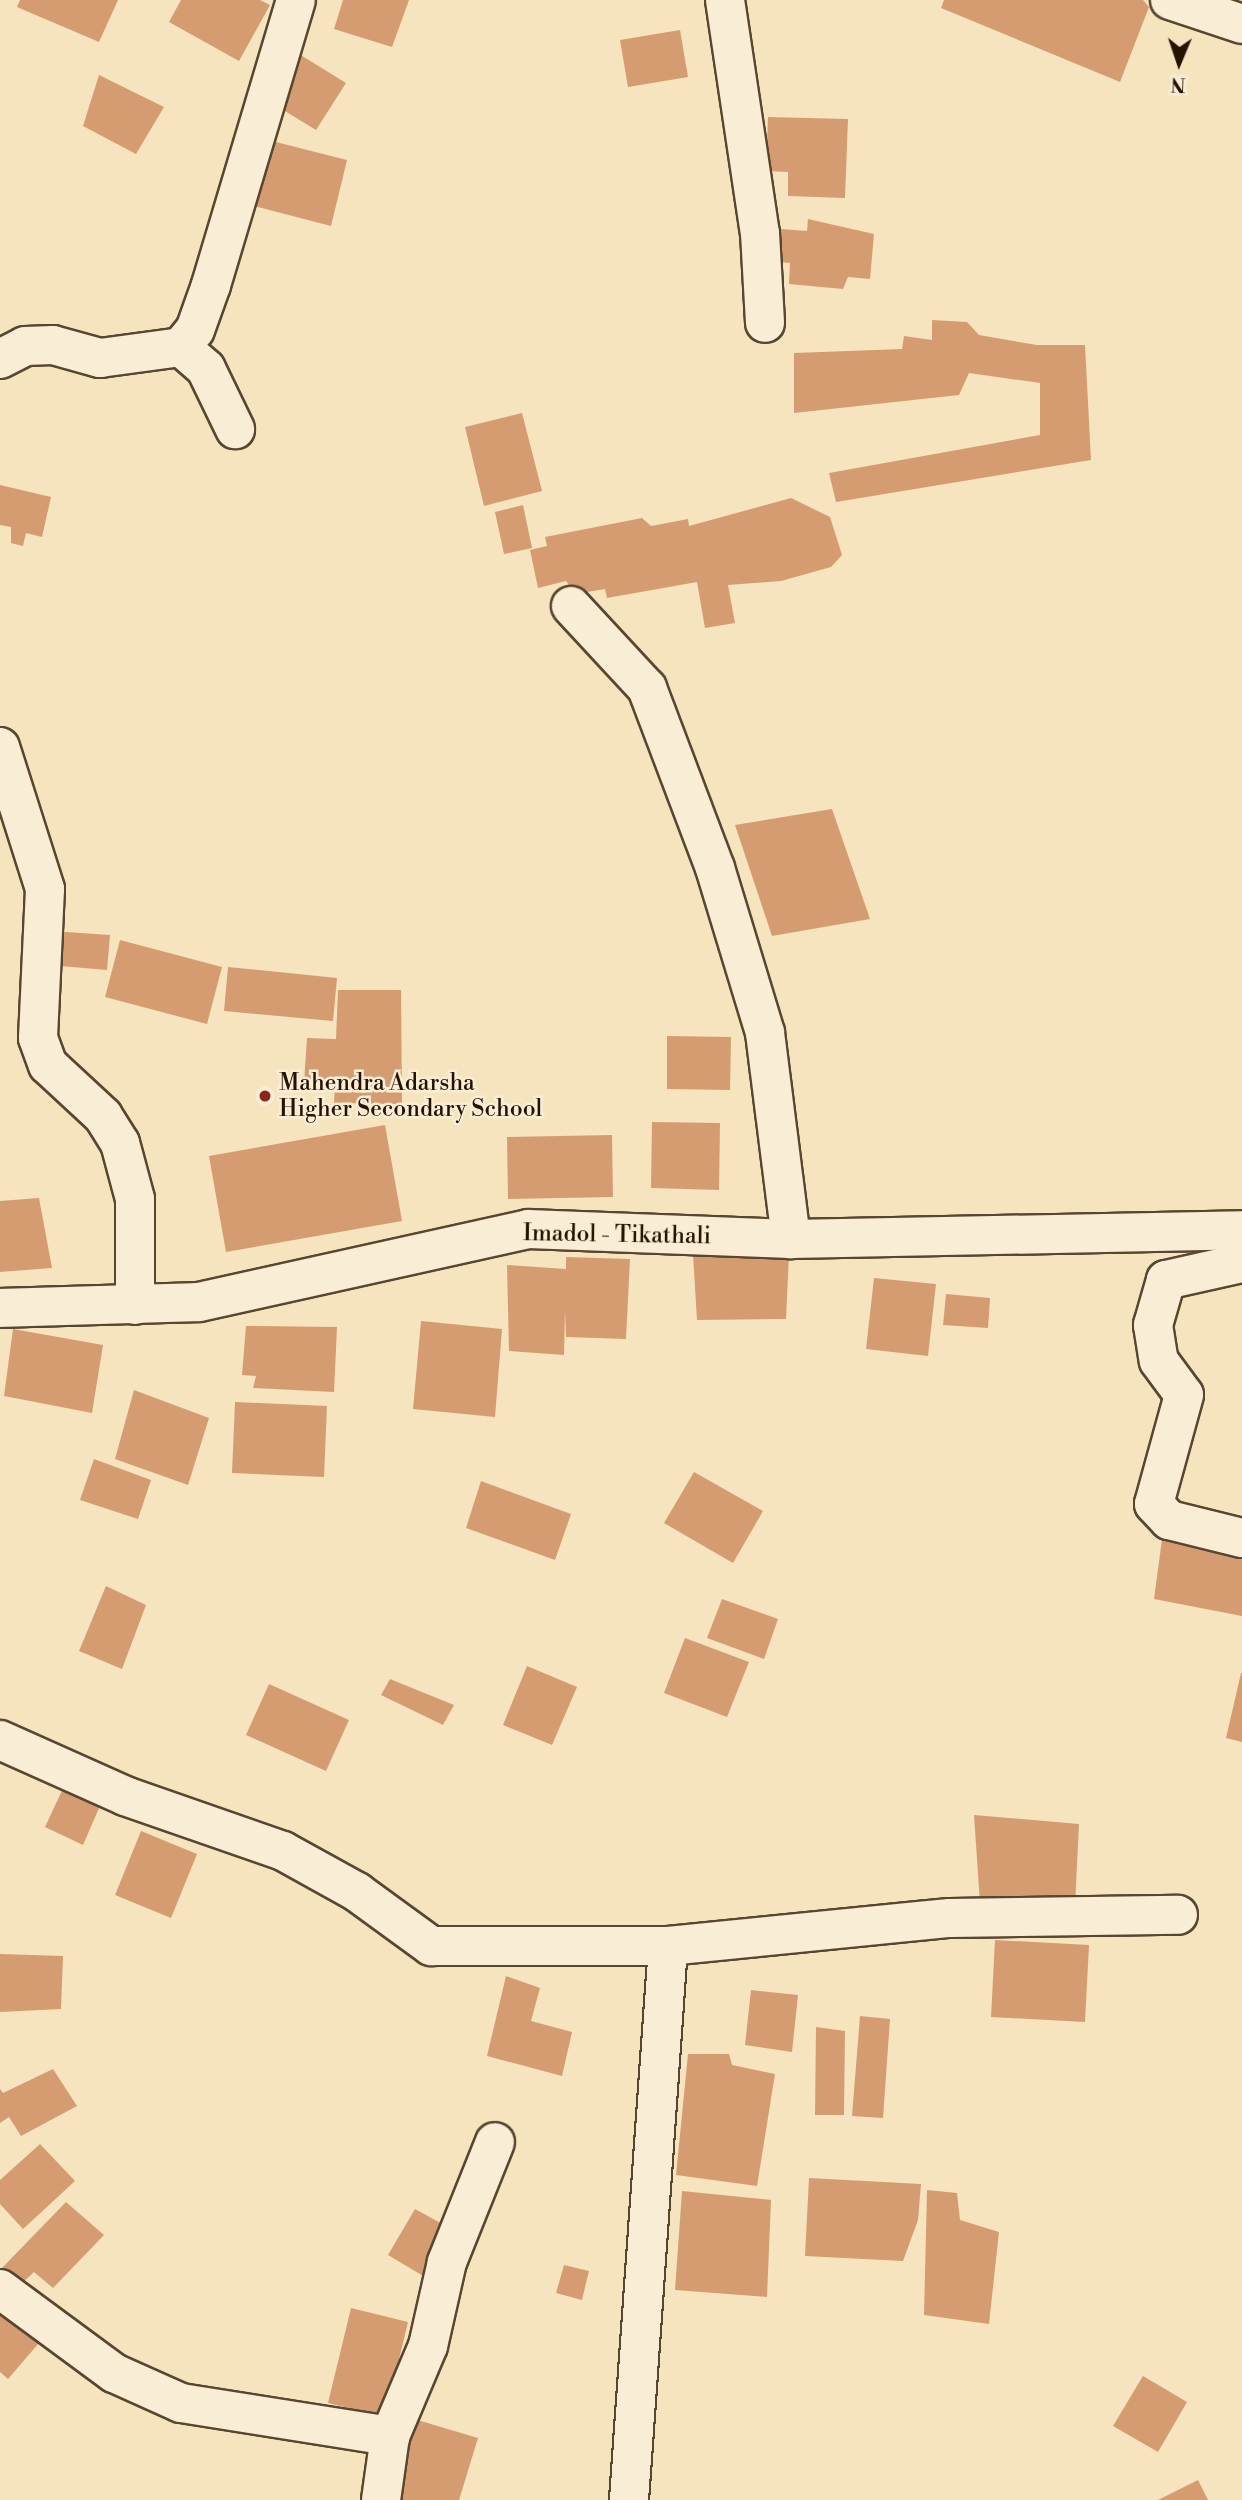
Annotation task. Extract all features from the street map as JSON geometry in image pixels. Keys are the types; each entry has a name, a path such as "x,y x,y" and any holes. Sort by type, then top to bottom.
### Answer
{"street":[{"path":"0,359 25,346 53,345 100,358 181,347 195,330 215,275 296,0"},
{"path":"725,0 760,233 765,323"},
{"path":"1170,0 1242,24"},
{"path":"181,347 206,369 234,429"},
{"path":"571,606 647,688 715,868 765,1033 791,1239"},
{"path":"0,747 45,889 37,1038 48,1065 103,1116 120,1143 135,1199 135,1305"},
{"name":"Imadol - Tikathali","path":"0,1308 199,1302 528,1229 791,1239 1242,1230"},
{"path":"1242,1262 1166,1280 1153,1325 1160,1361 1184,1395 1154,1504 1168,1520 1242,1538"},
{"path":"0,1740 125,1796 283,1851 357,1892 431,1946 668,1946 950,1918 1178,1915"},
{"path":"629,2500 668,1946"},
{"path":"381,2500 390,2436 428,2346 447,2262 495,2142"},
{"path":"0,2289 114,2373 181,2403 390,2436"}],"building":[{"path":"20,0 118,0 99,42 17,7"},
{"path":"181,0 260,0 270,5 239,61 169,22"},
{"path":"343,0 409,0 392,47 334,29"},
{"path":"944,0 1143,0 1149,7 1120,82 941,8"},
{"path":"680,30 688,77 628,87 620,40"},
{"path":"299,54 346,83 316,130 270,102"},
{"path":"99,75 164,107 136,154 83,126"},
{"path":"768,117 848,119 845,198 788,196 788,172 766,171"},
{"path":"268,140 347,160 331,226 243,203"},
{"path":"808,219 874,234 870,279 848,277 843,289 789,284 790,263 778,262 781,229 807,231"},
{"path":"932,320 967,322 979,335 1037,345 1085,345 1091,460 836,502 829,473 1040,435 1040,383 969,373 959,395 794,413 794,353 902,349 904,336 932,340"},
{"path":"522,413 542,491 484,506 465,427"},
{"path":"0,485 51,497 42,537 26,533 23,546 11,543 11,527 0,525"},
{"path":"791,498 830,517 842,555 831,567 781,581 728,585 735,623 705,628 697,582 607,598 605,589 575,594 566,581 538,588 530,550 547,546 545,537 642,518 651,526 688,519 689,526"},
{"path":"523,505 532,548 504,554 495,512"},
{"path":"832,809 870,919 772,936 735,825"},
{"path":"52,931 110,935 107,970 49,965"},
{"path":"120,940 222,967 207,1024 105,997"},
{"path":"228,967 337,978 333,1021 224,1011"},
{"path":"338,990 401,990 402,1104 334,1103 335,1084 304,1083 307,1038 336,1039"},
{"path":"667,1036 731,1037 730,1090 667,1089"},
{"path":"652,1122 720,1123 719,1190 651,1188"},
{"path":"385,1125 402,1221 226,1252 209,1156"},
{"path":"612,1135 613,1197 508,1199 507,1137"},
{"path":"39,1198 52,1268 0,1272 0,1201"},
{"path":"789,1254 786,1319 697,1320 693,1255"},
{"path":"566,1257 630,1259 626,1339 566,1337 565,1310 564,1355 509,1351 507,1265 566,1269"},
{"path":"874,1278 936,1284 928,1356 866,1349"},
{"path":"946,1294 990,1298 988,1328 943,1325"},
{"path":"421,1321 502,1329 495,1417 413,1409"},
{"path":"246,1326 337,1327 334,1392 253,1388 256,1376 242,1375"},
{"path":"13,1329 103,1345 92,1413 4,1396"},
{"path":"134,1390 209,1418 188,1485 115,1459"},
{"path":"235,1402 327,1406 324,1477 232,1473"},
{"path":"94,1459 151,1480 138,1519 80,1500"},
{"path":"694,1472 763,1511 733,1563 664,1523"},
{"path":"481,1481 571,1514 555,1560 466,1528"},
{"path":"1163,1532 1242,1546 1242,1616 1154,1599"},
{"path":"106,1586 146,1605 122,1669 79,1651"},
{"path":"722,1599 778,1619 764,1659 707,1638"},
{"path":"685,1638 749,1662 727,1717 664,1693"},
{"path":"527,1666 577,1687 552,1745 503,1725"},
{"path":"1242,1673 1242,1742 1226,1738"},
{"path":"390,1679 454,1705 443,1725 381,1695"},
{"path":"269,1684 349,1720 326,1771 246,1735"},
{"path":"66,1782 103,1799 83,1845 45,1827"},
{"path":"974,1815 1079,1824 1075,1906 980,1903"},
{"path":"141,1831 197,1854 171,1918 115,1895"},
{"path":"995,1940 1089,1945 1085,2022 991,2017"},
{"path":"0,1954 63,1956 61,2009 0,2012"},
{"path":"506,1976 540,1988 531,2021 572,2032 562,2076 487,2056"},
{"path":"751,1990 798,1995 792,2052 745,2045"},
{"path":"860,2016 890,2019 883,2118 852,2116"},
{"path":"816,2027 845,2031 844,2115 815,2115"},
{"path":"688,2054 729,2054 732,2065 775,2074 757,2186 676,2175"},
{"path":"53,2069 77,2106 21,2136 9,2117 0,2123 0,2089 3,2093"},
{"path":"40,2144 75,2181 23,2229 0,2204 0,2180"},
{"path":"809,2178 921,2184 918,2220 903,2261 805,2256"},
{"path":"927,2190 957,2193 960,2220 999,2232 989,2324 924,2315"},
{"path":"682,2191 771,2200 767,2297 675,2290"},
{"path":"66,2202 104,2235 53,2288 34,2272 20,2285 0,2270"},
{"path":"415,2209 457,2232 430,2280 388,2255"},
{"path":"564,2265 589,2271 582,2300 556,2293"},
{"path":"0,2297 45,2336 8,2379 0,2372"},
{"path":"351,2308 408,2322 385,2417 328,2403"},
{"path":"1143,2376 1187,2402 1158,2452 1113,2426"},
{"path":"414,2419 478,2438 459,2500 389,2500"},
{"path":"1198,2480 1208,2500 1158,2500"}],"place":[{"name":"Mahendra Adarsha Higher Secondary School","path":"265,1096"}]}
